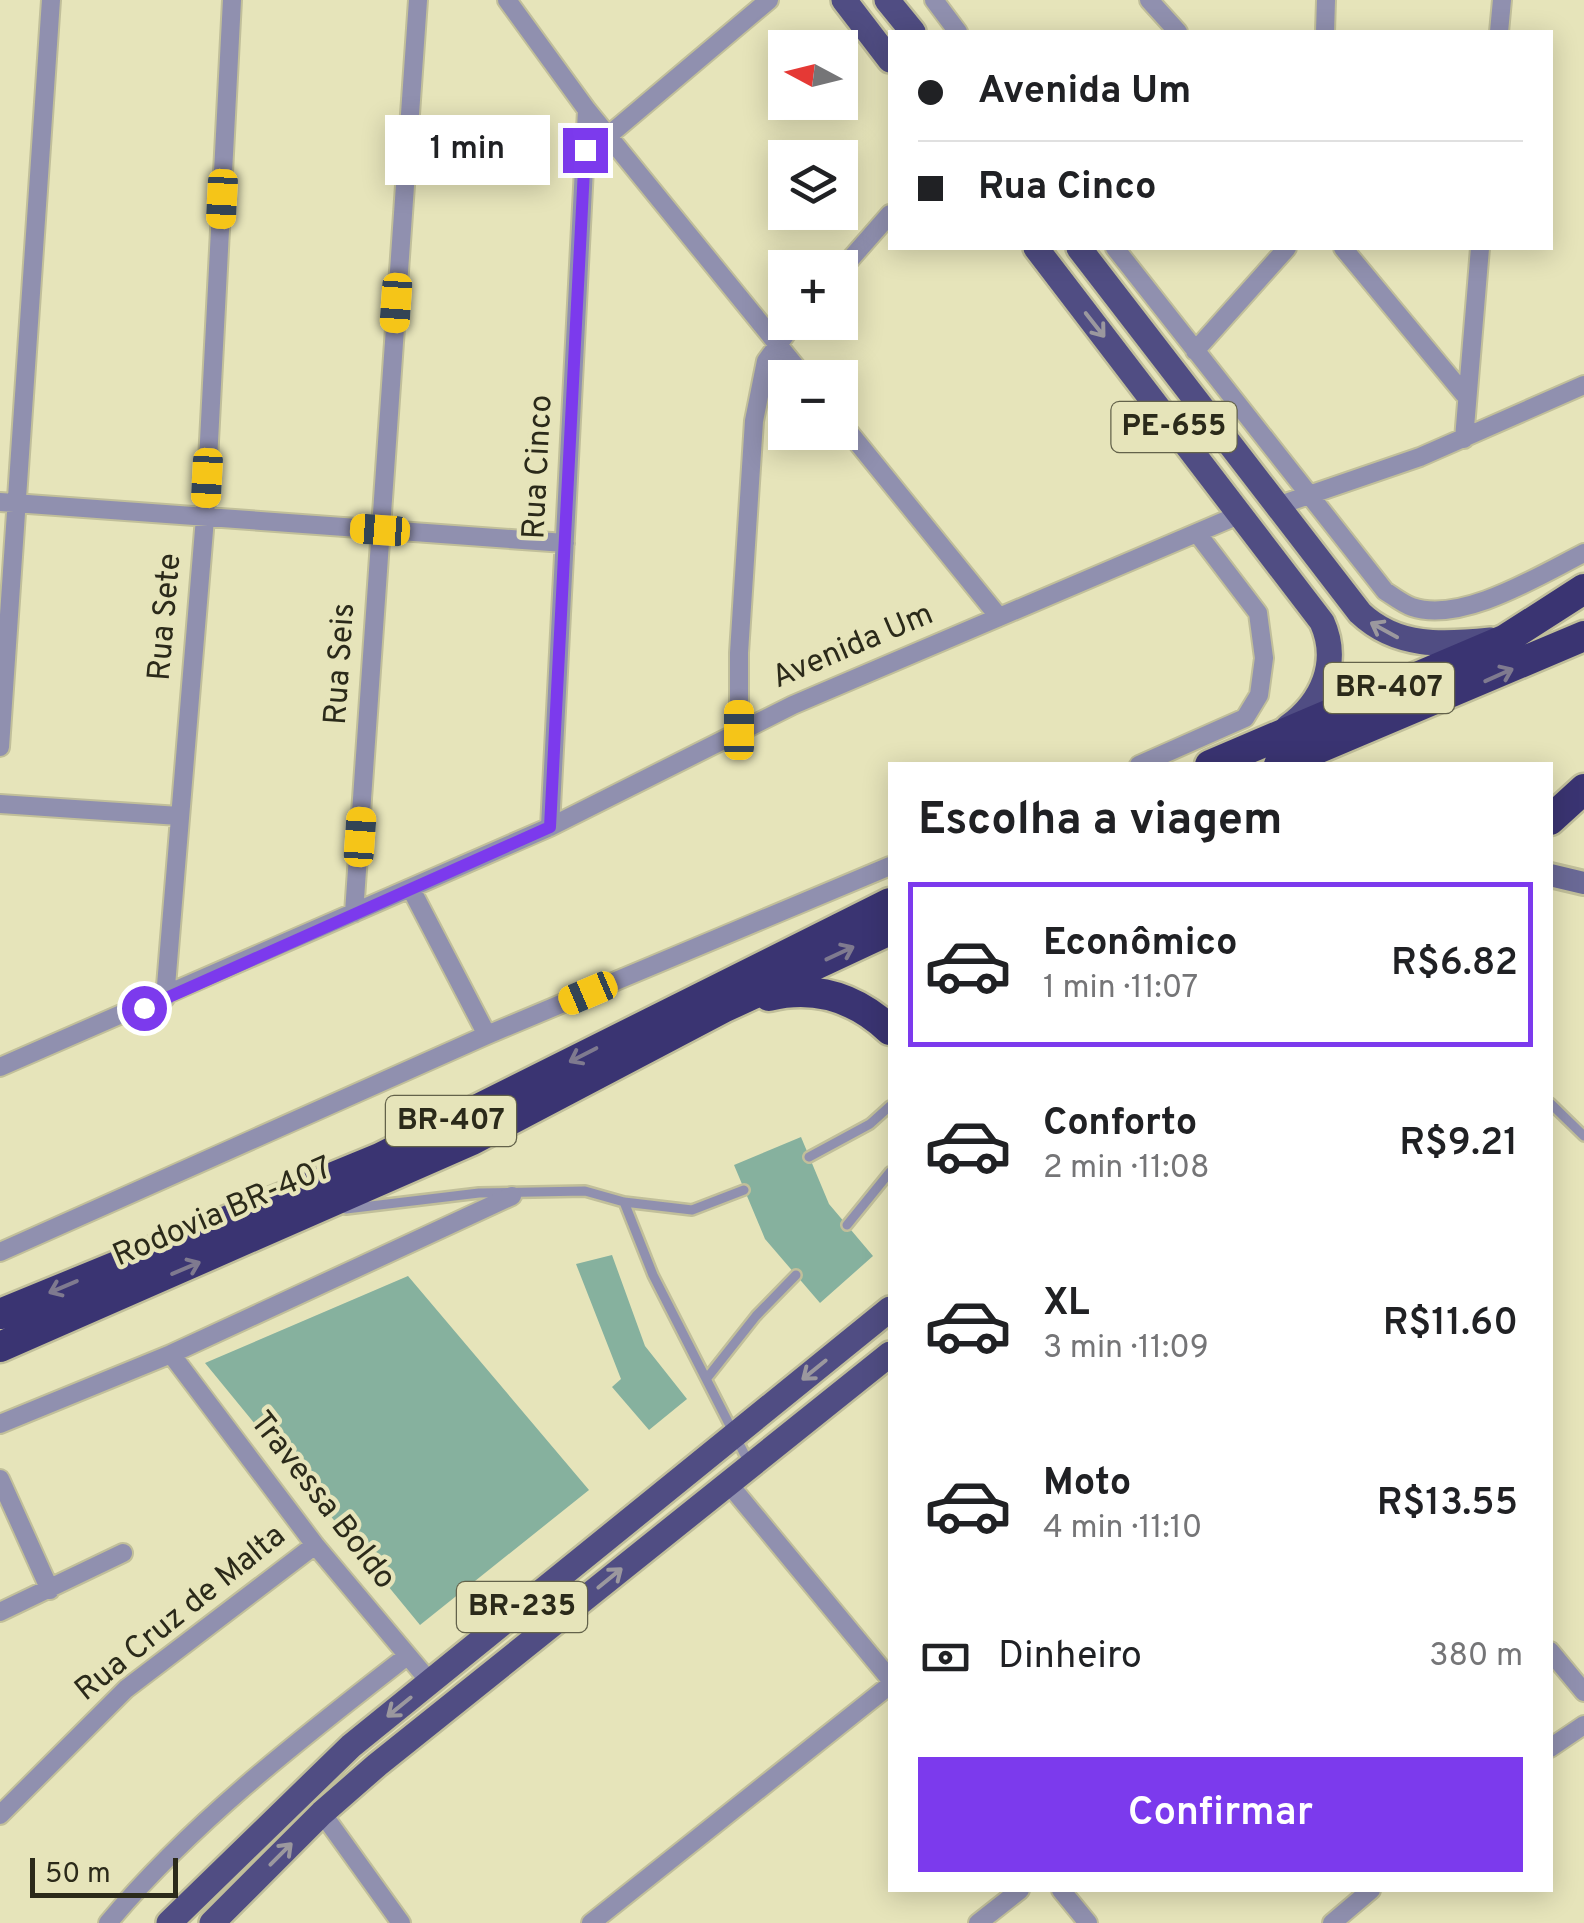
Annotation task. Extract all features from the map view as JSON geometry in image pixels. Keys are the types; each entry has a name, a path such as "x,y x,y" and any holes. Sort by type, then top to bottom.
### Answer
{"highway":[{"name":"BR-407","path":"1225,762 1275,752 1506,639 1584,589"},
{"path":"1275,752 1441,700 1584,636"},
{"path":"1553,817 1584,788"},
{"name":"BR-407","path":"0,1314 380,1158 888,904"},
{"path":"723,1008 888,931"},
{"path":"723,1008 792,991 818,991 853,1004 888,1029"},
{"name":"Rodovia BR-407","path":"0,1348 472,1140 723,1008"}],"main road":[{"path":"844,0 888,57"},
{"path":"887,0 910,30"},
{"name":"PE-655","path":"1038,250 1312,606 1331,650 1316,700 1275,752"},
{"name":"PE-655","path":"1082,250 1277,506 1376,628 1418,642 1506,639"},
{"name":"BR-235","path":"169,1923 351,1746 888,1311"},
{"name":"BR-235","path":"212,1923 322,1813 888,1356"}],"street":[{"path":"0,746 8,503 51,0"},
{"name":"Rua Sete","path":"164,998 205,518 232,0"},
{"name":"Rua Seis","path":"354,913 418,0"},
{"path":"507,0 587,110 791,360"},
{"path":"609,135 770,0"},
{"path":"934,0 956,30"},
{"path":"1149,0 1176,30"},
{"path":"1325,30 1326,0"},
{"path":"1499,30 1502,0"},
{"name":"Rua Cinco","path":"550,827 587,110"},
{"path":"858,250 888,216"},
{"path":"1116,250 1385,590 1412,607 1431,610 1482,602 1584,553"},
{"path":"1195,351 1285,250"},
{"path":"1346,250 1464,394"},
{"path":"1464,439 1464,394 1480,250"},
{"path":"739,730 739,653 754,421 766,361 780,340"},
{"path":"1277,506 1464,439 1584,385"},
{"path":"858,442 1000,617"},
{"path":"8,503 565,544"},
{"name":"Avenida Um","path":"0,1067 550,827 739,730 1242,514"},
{"path":"1146,762 1245,718 1258,696 1264,658 1258,612 1198,533"},
{"path":"0,804 179,816"},
{"path":"0,1252 487,1036 888,867"},
{"path":"1553,876 1584,883"},
{"path":"412,888 487,1036"},
{"path":"0,1424 171,1354 512,1196"},
{"name":"Travessa Boldo","path":"171,1354 315,1545 430,1682"},
{"path":"0,1479 50,1590"},
{"path":"728,1483 888,1680"},
{"name":"Rua Cruz de Malta","path":"0,1815 126,1689 315,1545"},
{"path":"0,1612 123,1553"},
{"path":"1553,1655 1584,1692"},
{"path":"108,1923 168,1858 310,1732 408,1656"},
{"path":"591,1923 888,1684"},
{"path":"1553,1746 1584,1724"},
{"path":"322,1813 401,1923"},
{"path":"978,1923 1017,1892"},
{"path":"1062,1892 1088,1923"},
{"path":"1332,1923 1370,1892"}],"lane":[{"path":"1553,1106 1584,1136"},
{"path":"809,1157 870,1124 888,1108"},
{"path":"847,1225 888,1174"},
{"path":"313,1213 479,1193 512,1196 585,1191 624,1202 692,1210 744,1190"},
{"path":"624,1202 653,1275 750,1466"},
{"path":"708,1378 756,1316 796,1275"}],"building":[{"path":"801,1137 829,1204 873,1256 820,1303 765,1239 734,1165"},
{"path":"612,1255 645,1346 687,1399 649,1430 612,1387 621,1379 576,1264"},
{"path":"408,1276 589,1490 420,1625 205,1363"}],"route":[{"path":"144,1008 550,827 585,150"}]}
